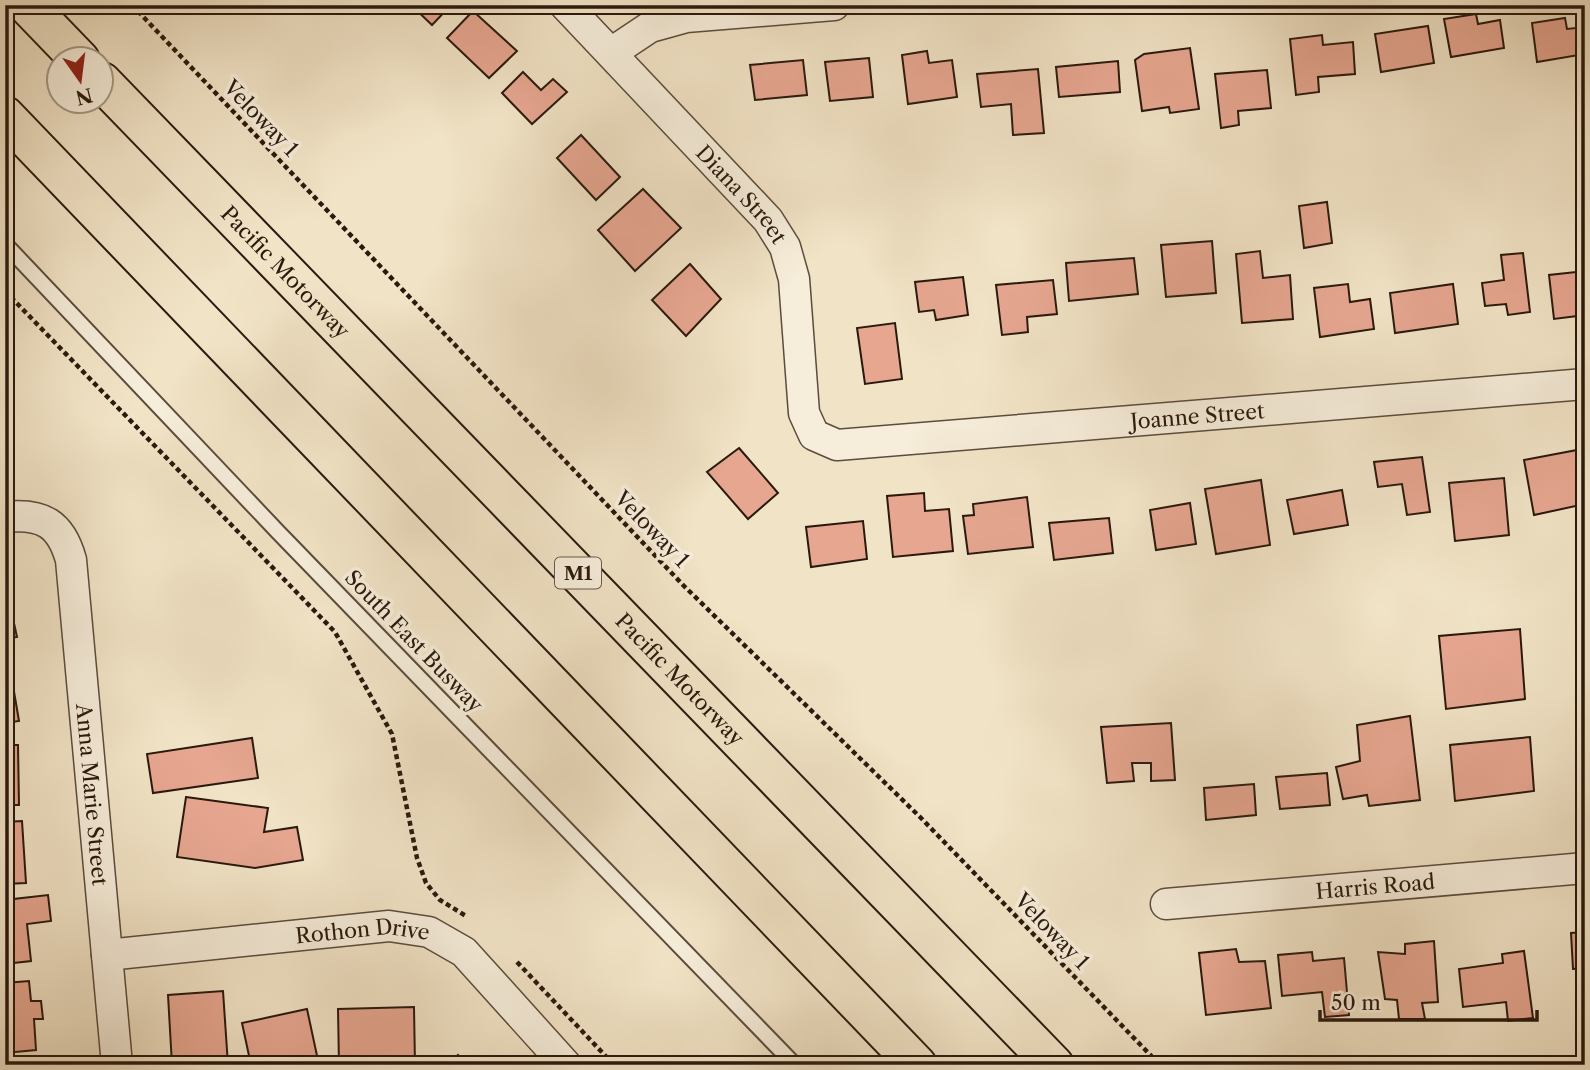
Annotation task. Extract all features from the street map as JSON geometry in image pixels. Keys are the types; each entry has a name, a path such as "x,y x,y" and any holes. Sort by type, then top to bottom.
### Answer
{"highway":[{"path":"27,5 67,46"},
{"name":"Pacific Motorway","path":"116,96 1054,1065"},
{"path":"5,116 918,1065"}],"street":[{"name":"Diana Street","path":"565,5 768,220 785,247 794,279 804,413 814,435"},
{"path":"611,53 649,27 686,17 834,5"},
{"name":"Joanne Street","path":"814,435 837,445 1585,384"},
{"name":"Anna Marie Street","path":"5,517 17,515 37,518 55,526 65,540 71,560 117,1065"},
{"name":"Harris Road","path":"1166,904 1585,868"},
{"name":"Rothon Drive","path":"107,955 389,926 429,932 464,952 566,1065"}],"lane":[{"name":"South East Busway","path":"5,244 278,532 795,1065"}],"path":[{"name":"Veloway 1","path":"132,5 684,586 921,818 1160,1065"},
{"path":"5,291 335,632 392,734 417,858 426,883 440,900 470,919"},
{"path":"516,961 614,1065"}],"building":[{"path":"411,5 451,5 432,25"},
{"path":"473,11 517,51 489,78 447,38"},
{"path":"1476,14 1478,24 1500,20 1504,48 1451,57 1444,19"},
{"path":"1565,18 1567,29 1585,27 1585,54 1537,62 1532,23"},
{"path":"1428,26 1434,63 1381,72 1375,34"},
{"path":"1322,35 1323,45 1353,42 1355,74 1318,77 1319,92 1296,95 1290,39"},
{"path":"1190,48 1199,109 1170,113 1169,107 1142,111 1135,60 1144,54"},
{"path":"927,51 929,63 952,60 957,97 908,104 902,55"},
{"path":"869,58 873,97 830,101 825,62"},
{"path":"803,60 807,95 755,100 750,65"},
{"path":"1118,61 1120,92 1059,97 1056,67"},
{"path":"1038,69 1044,133 1013,135 1011,104 981,107 977,74"},
{"path":"1267,70 1271,108 1238,111 1239,125 1221,128 1215,74"},
{"path":"523,72 541,90 553,79 567,92 532,124 502,93"},
{"path":"581,135 620,177 596,200 557,158"},
{"path":"643,189 681,228 635,271 598,230"},
{"path":"1327,202 1332,243 1304,248 1299,206"},
{"path":"1212,241 1216,293 1166,297 1161,245"},
{"path":"1260,251 1263,278 1290,275 1293,319 1242,323 1236,254"},
{"path":"1523,253 1530,312 1508,315 1506,304 1485,306 1482,283 1504,280 1501,255"},
{"path":"1134,258 1138,294 1069,301 1066,263"},
{"path":"690,264 721,299 686,336 652,300"},
{"path":"1585,271 1585,315 1554,319 1549,275"},
{"path":"963,277 968,315 936,320 934,310 919,312 915,282"},
{"path":"1053,280 1057,314 1027,317 1028,332 1002,335 996,285"},
{"path":"1348,284 1350,302 1370,299 1374,329 1320,337 1314,288"},
{"path":"1453,284 1458,324 1395,333 1390,293"},
{"path":"895,323 902,379 865,384 857,328"},
{"path":"739,448 778,493 748,519 707,472"},
{"path":"1577,450 1585,504 1534,515 1524,460"},
{"path":"1422,457 1430,512 1407,515 1402,484 1378,487 1374,462"},
{"path":"1504,478 1509,535 1455,541 1449,483"},
{"path":"1261,480 1270,545 1216,554 1205,489"},
{"path":"1342,490 1348,525 1294,534 1287,500"},
{"path":"924,493 925,511 949,509 953,551 893,557 887,496"},
{"path":"1027,497 1033,547 968,554 963,516 974,515 973,504"},
{"path":"1190,503 1196,544 1156,550 1150,510"},
{"path":"1109,518 1113,553 1054,560 1049,523"},
{"path":"863,521 867,559 811,567 806,527"},
{"path":"5,591 17,637 5,639"},
{"path":"1520,629 1525,699 1446,709 1439,636"},
{"path":"10,668 19,721 5,723 5,669"},
{"path":"1585,711 1585,759 1581,760 1576,712"},
{"path":"1410,716 1420,800 1369,806 1367,795 1343,799 1336,767 1360,761 1357,725"},
{"path":"1171,723 1175,780 1151,781 1151,763 1132,763 1134,781 1107,783 1101,727"},
{"path":"1530,737 1534,791 1455,801 1450,745"},
{"path":"252,738 258,778 153,793 147,754"},
{"path":"5,745 18,745 19,805 5,805"},
{"path":"1327,773 1330,805 1280,809 1276,777"},
{"path":"1254,784 1256,815 1206,820 1204,788"},
{"path":"186,797 268,808 264,832 297,827 303,860 255,868 177,857"},
{"path":"22,821 26,883 5,884 5,822"},
{"path":"48,895 51,921 27,924 31,961 5,964 5,900"},
{"path":"1585,932 1585,968 1573,969 1571,933"},
{"path":"1434,941 1438,1002 1422,1003 1425,1019 1399,1019 1397,1000 1385,999 1378,952 1405,954 1405,944"},
{"path":"1236,949 1239,962 1265,961 1271,1008 1206,1015 1199,953"},
{"path":"1524,951 1533,1018 1508,1021 1506,1002 1463,1007 1459,969 1503,963 1502,954"},
{"path":"1312,952 1313,961 1344,958 1349,1015 1325,1017 1322,992 1282,996 1278,955"},
{"path":"29,981 31,1001 41,1001 43,1019 34,1019 36,1050 5,1053 5,983"},
{"path":"223,991 228,1065 172,1065 168,995"},
{"path":"414,1007 415,1065 339,1065 338,1009"},
{"path":"307,1009 319,1065 251,1065 242,1023"},
{"path":"458,1055 468,1065 447,1065"}]}
